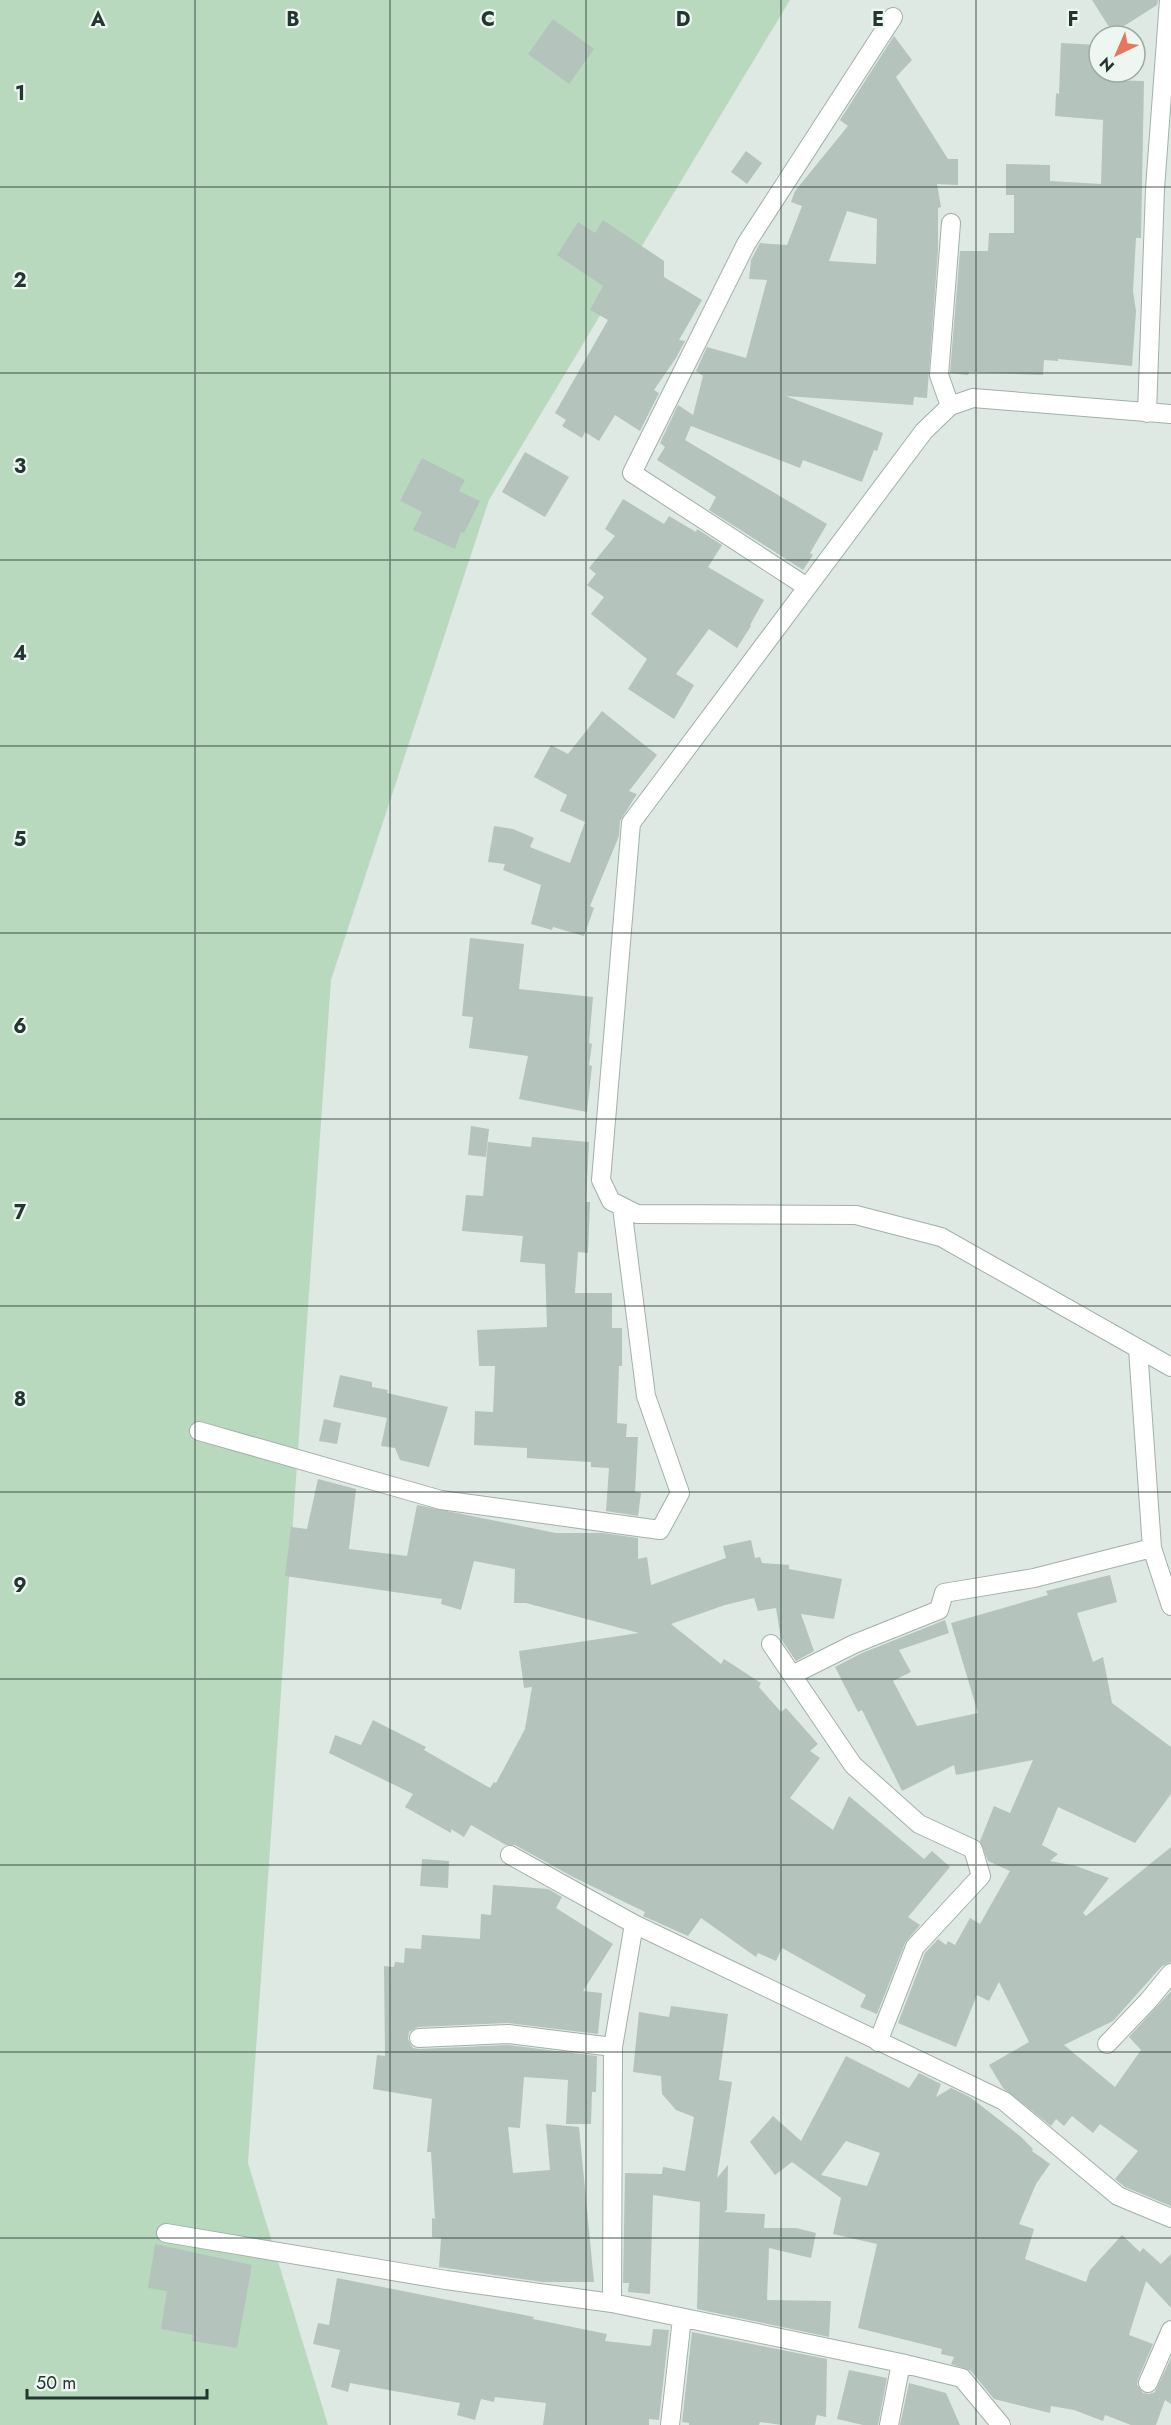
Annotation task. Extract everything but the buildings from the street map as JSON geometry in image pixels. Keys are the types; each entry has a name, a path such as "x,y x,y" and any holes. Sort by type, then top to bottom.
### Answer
{"street":[{"path":"1148,413 1163,189 1169,0"},
{"path":"807,587 632,473 746,243 893,17"},
{"path":"950,406 939,375 951,223"},
{"path":"1171,414 973,398 950,406 924,431 631,823 601,1180 611,1201 637,1214 856,1215 941,1236 1171,1367"},
{"path":"199,1431 441,1500 660,1530 680,1493 646,1396 622,1207"},
{"path":"1138,1349 1152,1548 1171,1606"},
{"path":"792,1675 854,1644 939,1610 944,1593 1034,1578 1152,1548"},
{"path":"771,1644 853,1765 919,1824 973,1849 981,1876 915,1947 878,2043"},
{"path":"510,1855 634,1924 878,2043 1004,2101 1118,2196 1171,2218"},
{"path":"612,2303 613,2047 634,1924"},
{"path":"1107,2044 1148,2001 1171,1972"},
{"path":"419,2038 508,2034 613,2047"},
{"path":"166,2233 446,2280 612,2303 901,2363 962,2378 1001,2425"},
{"path":"670,2425 682,2318"},
{"path":"1148,2383 1171,2330"},
{"path":"889,2425 901,2363"}],"green space":[{"path":"0,0 790,0 489,500 331,980 248,2163 328,2425 0,2425"}]}
